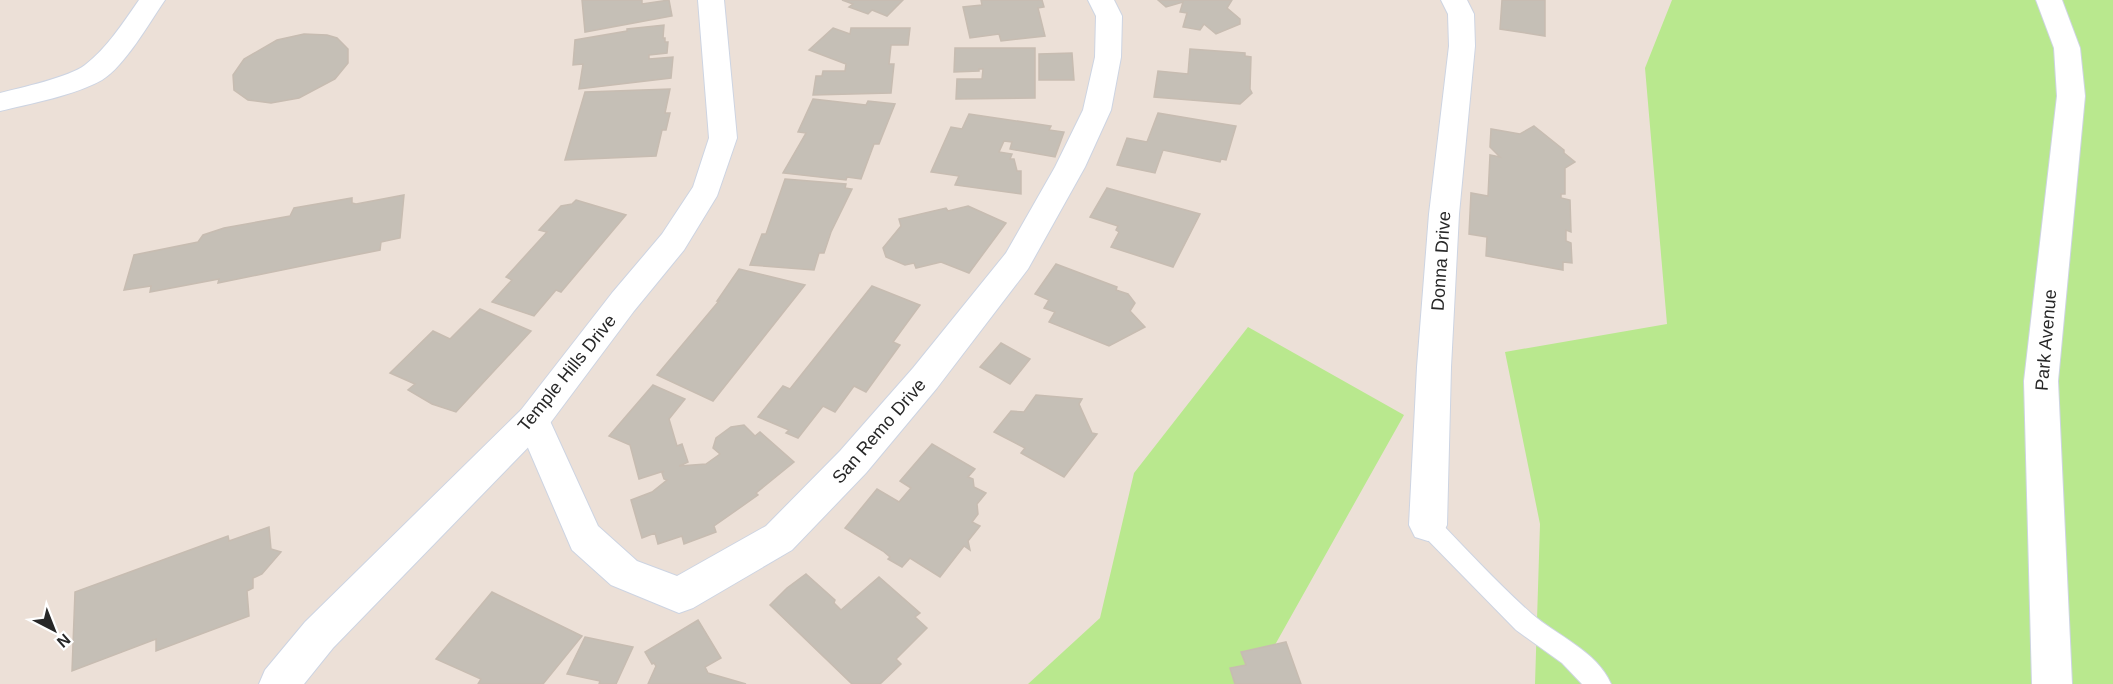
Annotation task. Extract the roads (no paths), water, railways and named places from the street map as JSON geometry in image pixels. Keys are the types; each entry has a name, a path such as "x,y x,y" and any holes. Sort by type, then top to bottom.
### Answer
{"street":[{"path":"0,102 39,93 93,73 121,45 152,0"},
{"name":"Temple Hills Drive","path":"279,684 319,634 533,420 623,302 673,242 707,189 723,138 711,0"},
{"name":"San Remo Drive","path":"533,420 585,538 624,573 679,596 779,538 854,462 925,378 1017,261 1070,166 1097,110 1108,57 1109,16 1101,0"},
{"name":"Donna Drive","path":"1428,525 1434,367 1444,214 1462,46 1461,14 1454,0"},
{"name":"Park Avenue","path":"2049,0 2067,48 2071,96 2041,381 2052,684"}],"lane":[{"path":"1428,525 1524,622 1570,655 1599,684"}]}
